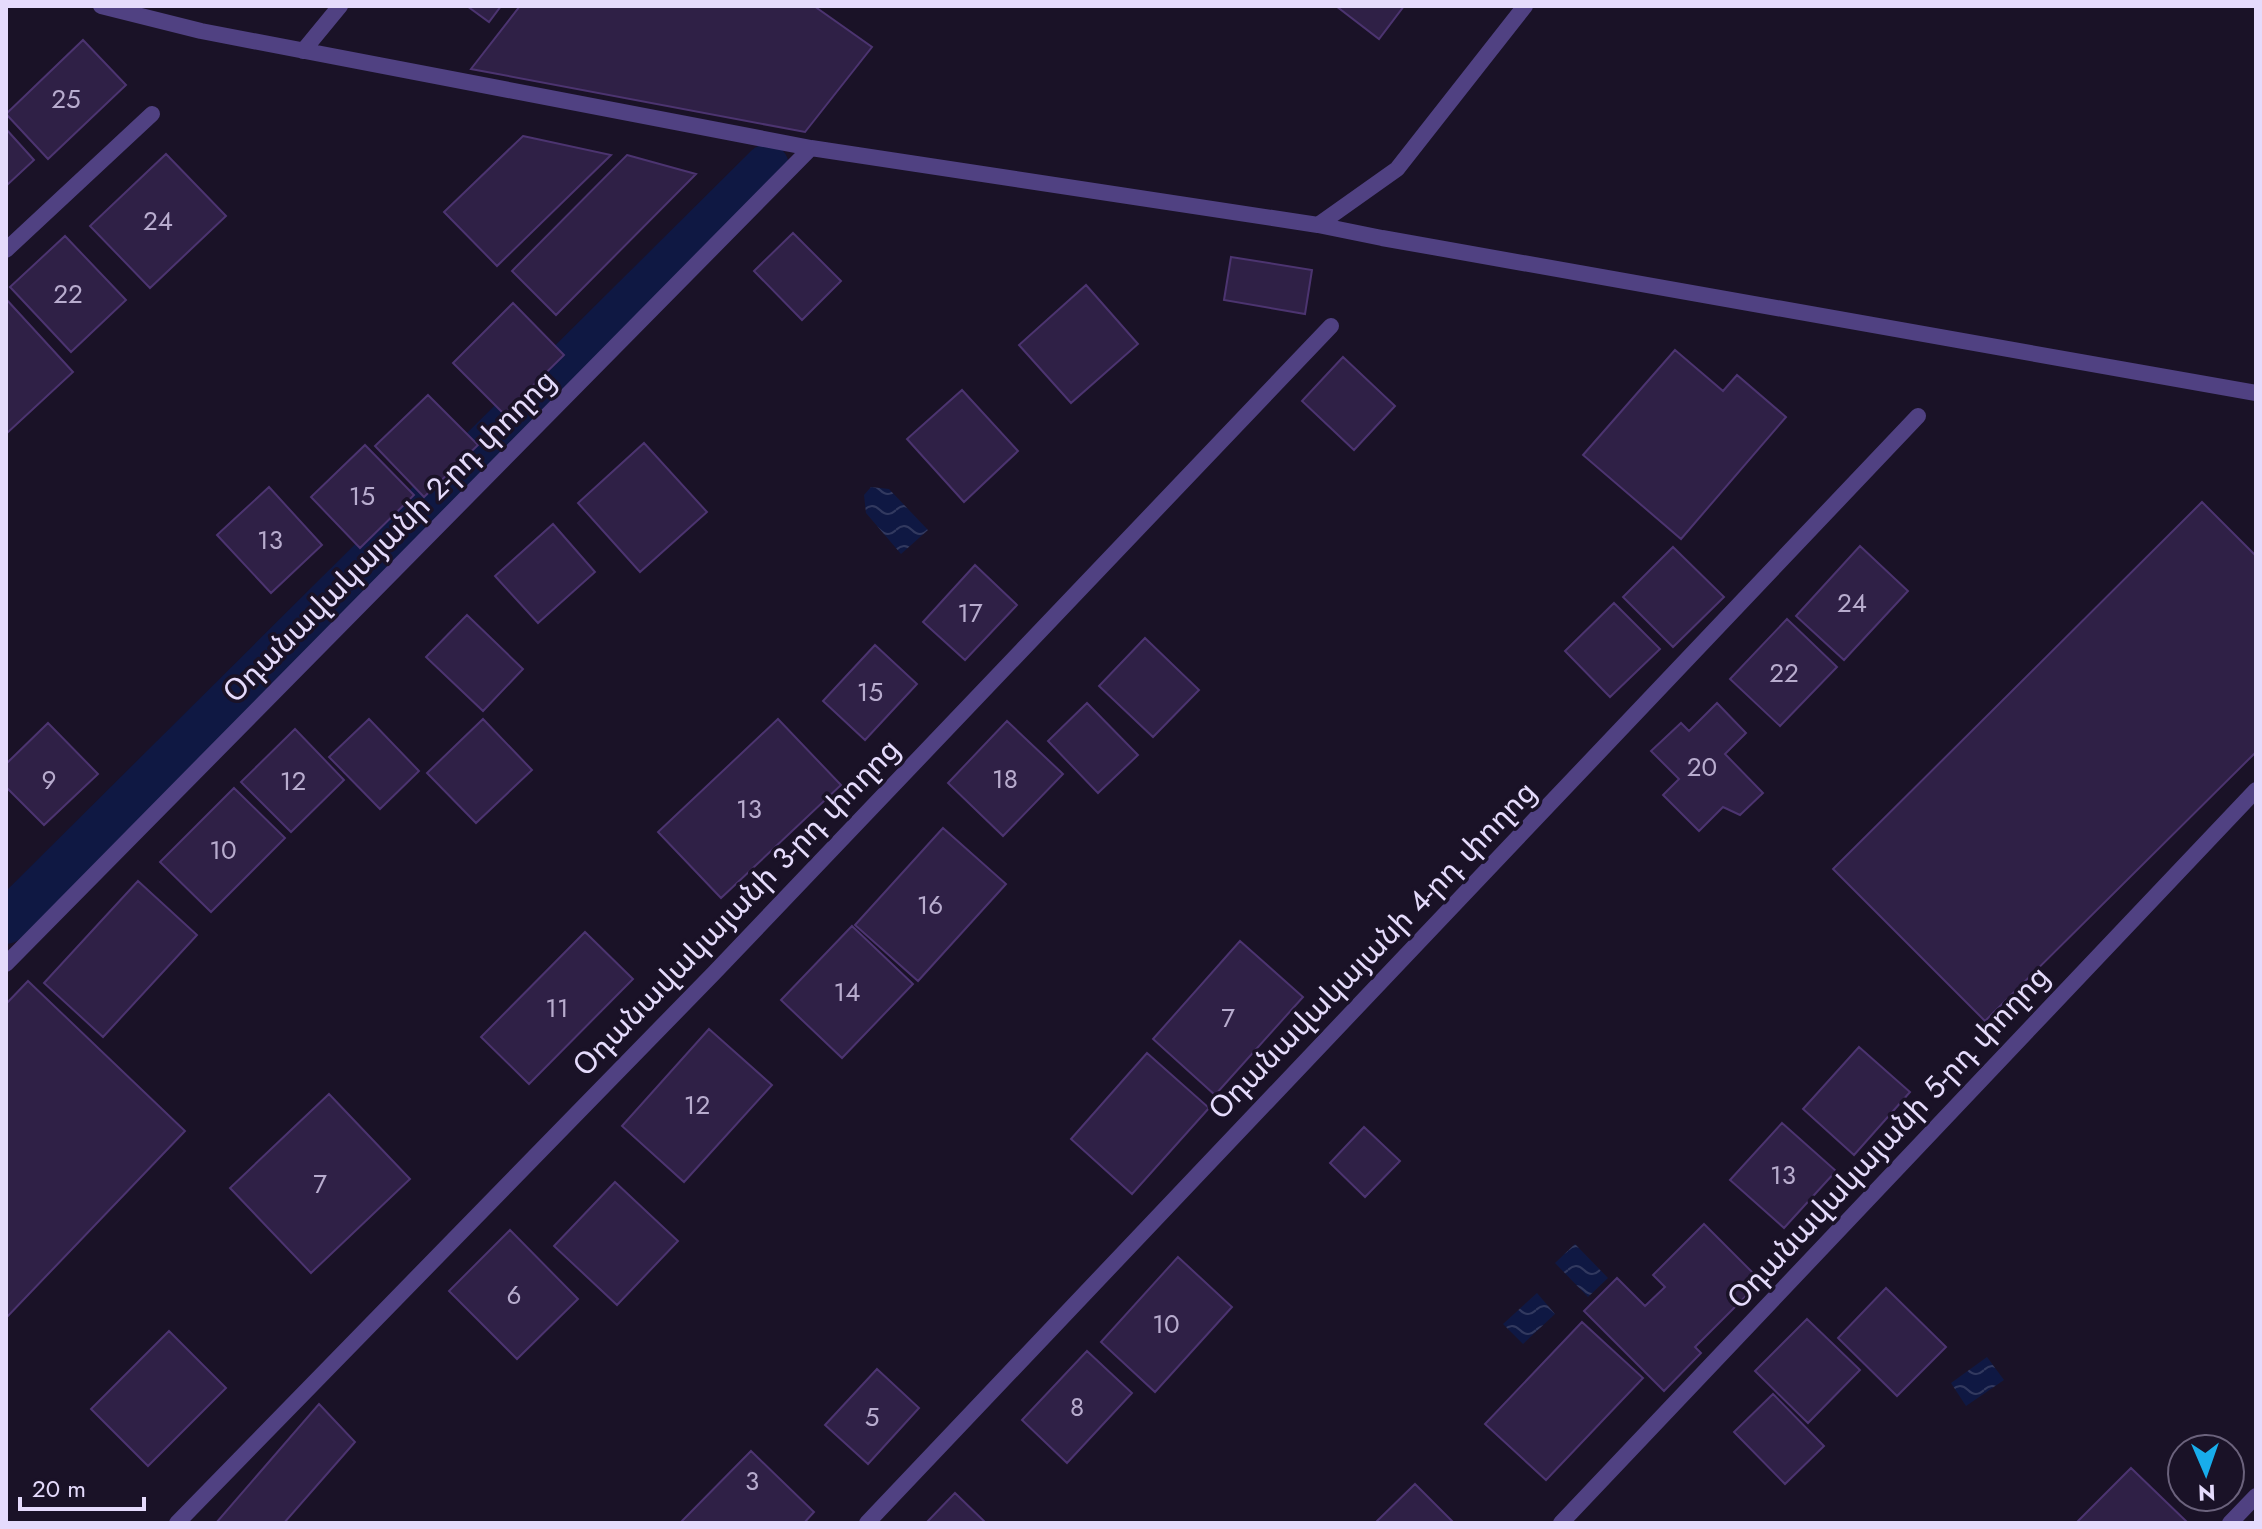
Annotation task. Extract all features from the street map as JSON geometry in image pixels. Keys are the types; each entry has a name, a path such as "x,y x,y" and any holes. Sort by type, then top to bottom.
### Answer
{"street":[{"path":"101,6 201,31 811,148 1318,225 2256,393"},
{"path":"303,51 340,6"},
{"path":"1318,225 1397,169 1525,6"},
{"path":"6,250 152,114"},
{"name":"Օդանավակայանի 2-րդ փողոց","path":"6,964 811,148"},
{"name":"Օդանավակայանի 3-րդ փողոց","path":"177,1523 714,973 1331,326"},
{"name":"Օդանավակայանի 4-րդ փողոց","path":"867,1523 1918,416"},
{"name":"Օդանավակայանի 5-րդ փողոց","path":"1561,1523 2256,790"},
{"path":"2230,1523 2256,1496"}],"water":[{"path":"871,487 889,489 928,530 901,554 866,513 864,495"},
{"path":"1575,1244 1608,1278 1588,1297 1555,1263"},
{"path":"1537,1293 1555,1314 1523,1344 1503,1324"},
{"path":"1987,1357 2004,1380 1966,1406 1951,1383"}],"building":[{"path":"467,6 501,6 489,22"},
{"path":"520,6 814,6 872,47 805,132 471,69"},
{"path":"1336,6 1404,6 1379,39"},
{"path":"83,40 126,85 48,159 6,114"},
{"path":"6,129 34,160 6,186"},
{"path":"523,136 611,155 497,266 444,212"},
{"path":"166,154 226,216 150,288 90,226"},
{"path":"627,155 696,174 556,315 512,271"},
{"path":"793,233 841,281 802,320 754,271"},
{"path":"65,236 126,300 71,352 10,287"},
{"path":"1231,257 1312,270 1305,314 1224,300"},
{"path":"1086,285 1138,344 1071,403 1019,345"},
{"path":"6,299 73,372 6,434"},
{"path":"513,303 564,355 504,414 453,363"},
{"path":"1675,350 1723,391 1737,375 1786,417 1681,539 1583,455"},
{"path":"1343,357 1395,406 1354,450 1302,401"},
{"path":"962,390 1018,451 964,502 907,439"},
{"path":"428,395 478,445 424,497 375,446"},
{"path":"644,443 707,512 640,572 578,503"},
{"path":"365,445 414,495 360,548 311,497"},
{"path":"269,487 322,545 271,593 217,535"},
{"path":"2202,502 2256,556 2256,752 1985,1021 1833,869"},
{"path":"553,524 595,572 538,623 495,576"},
{"path":"1860,546 1908,591 1844,660 1796,616"},
{"path":"1673,547 1724,597 1673,647 1623,597"},
{"path":"975,565 1017,605 965,660 923,622"},
{"path":"1614,603 1660,649 1610,697 1565,651"},
{"path":"467,615 523,669 483,711 426,657"},
{"path":"1787,619 1837,667 1780,726 1730,679"},
{"path":"1145,638 1199,690 1153,737 1099,686"},
{"path":"875,645 917,684 865,740 823,701"},
{"path":"1087,703 1138,755 1098,793 1048,741"},
{"path":"1717,703 1746,733 1725,754 1763,793 1740,815 1723,807 1699,831 1663,795 1679,779 1651,751 1681,723 1689,731"},
{"path":"369,719 419,771 380,809 329,757"},
{"path":"483,719 532,770 476,823 427,773"},
{"path":"778,719 841,785 721,898 658,832"},
{"path":"1007,721 1063,774 1003,836 948,783"},
{"path":"48,723 98,774 44,825 6,787 6,764"},
{"path":"295,729 344,780 291,832 241,782"},
{"path":"234,788 285,838 211,912 160,862"},
{"path":"943,828 1006,884 918,981 855,925"},
{"path":"138,881 197,935 103,1037 44,983"},
{"path":"852,926 913,984 842,1058 781,1000"},
{"path":"585,932 633,979 529,1084 481,1037"},
{"path":"1240,941 1303,997 1215,1095 1153,1039"},
{"path":"28,981 185,1131 6,1318 6,1004"},
{"path":"709,1029 772,1085 684,1182 622,1126"},
{"path":"1859,1047 1910,1092 1854,1155 1803,1109"},
{"path":"1147,1053 1209,1108 1132,1194 1071,1139"},
{"path":"329,1094 410,1179 311,1273 230,1188"},
{"path":"1782,1123 1836,1171 1784,1228 1730,1180"},
{"path":"1364,1127 1400,1161 1365,1197 1330,1163"},
{"path":"615,1182 678,1241 617,1305 554,1246"},
{"path":"1704,1224 1761,1281 1695,1347 1701,1353 1664,1391 1584,1311 1617,1278 1645,1306 1665,1287 1653,1275"},
{"path":"510,1230 578,1299 517,1359 449,1291"},
{"path":"1178,1257 1232,1307 1155,1392 1101,1342"},
{"path":"1886,1288 1946,1347 1897,1396 1838,1338"},
{"path":"1807,1319 1860,1370 1808,1423 1755,1371"},
{"path":"1582,1322 1643,1378 1546,1480 1485,1424"},
{"path":"169,1331 226,1388 148,1466 91,1409"},
{"path":"1087,1351 1132,1393 1067,1463 1022,1420"},
{"path":"877,1369 919,1408 868,1464 825,1425"},
{"path":"1773,1394 1824,1446 1785,1484 1734,1432"},
{"path":"319,1404 355,1442 284,1523 216,1523"},
{"path":"751,1451 814,1512 804,1523 680,1523"},
{"path":"2131,1468 2166,1502 2166,1513 2178,1513 2188,1523 2076,1523"},
{"path":"1415,1484 1454,1523 1375,1523"},
{"path":"955,1493 986,1523 926,1523"}],"waterway":[{"path":"6,922 767,166"}]}
